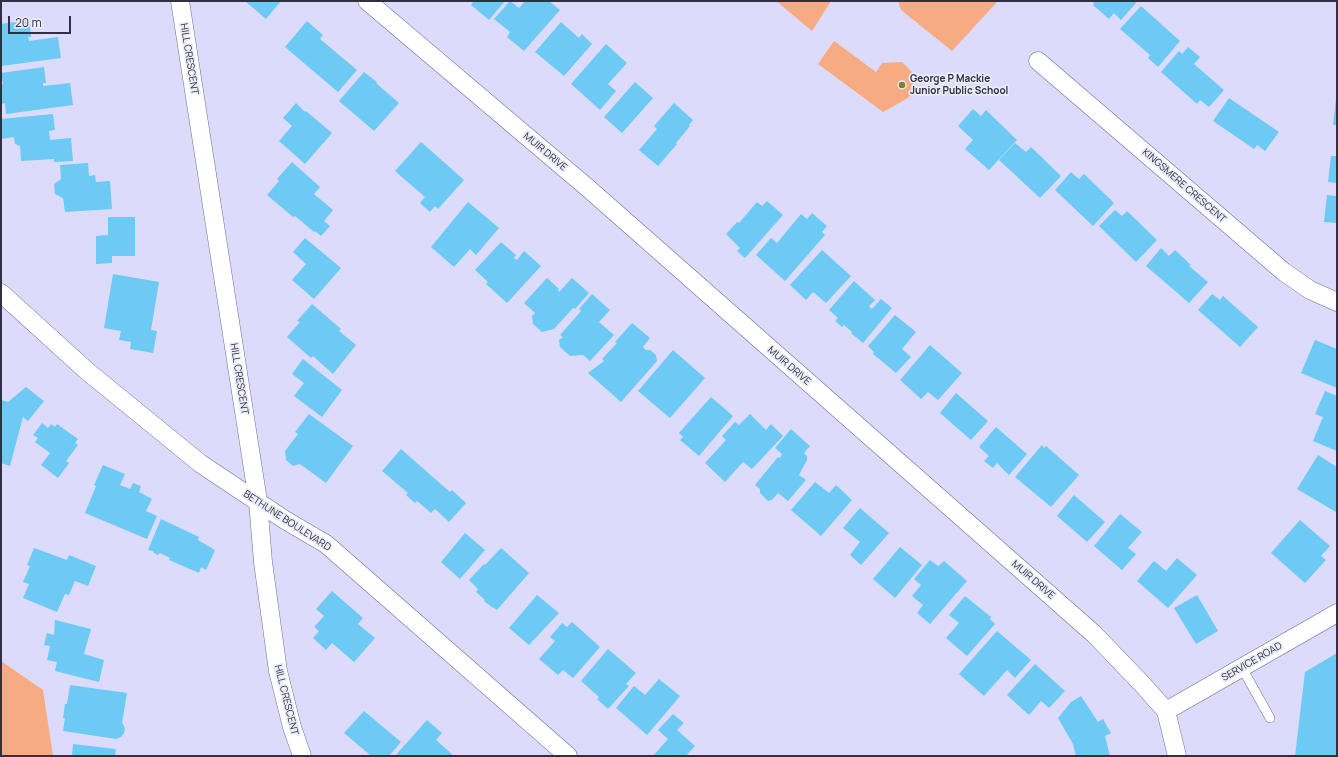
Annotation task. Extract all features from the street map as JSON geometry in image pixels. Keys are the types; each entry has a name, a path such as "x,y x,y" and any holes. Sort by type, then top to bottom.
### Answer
{"street":[{"name":"HILL CRESCENT","path":"180,1 258,501 263,562 278,671 292,727 302,756"},
{"name":"MUIR DRIVE","path":"367,1 589,189 1094,634 1166,711 1177,756"},
{"name":"KINGSMERE CRESCENT","path":"1038,61 1284,272 1310,290 1337,302"},
{"name":"BETHUNE BOULEVARD","path":"1,294 87,371 201,464 326,544 568,756"},
{"name":"SERVICE ROAD","path":"1166,711 1337,613"}],"lane":[{"path":"1242,668 1270,718"}],"shaded area":[{"path":"776,1 831,1 812,31"},
{"path":"898,1 998,1 952,51 901,10"},
{"path":"834,41 876,72 882,63 902,62 913,73 915,89 908,98 883,112 818,64"},
{"path":"1,661 43,690 53,756 1,756"}],"building":[{"path":"245,1 281,1 266,19"},
{"path":"474,1 505,1 489,20 471,5"},
{"path":"510,1 519,8 525,1 549,1 560,10 524,51 507,37 510,32 494,19"},
{"path":"1092,1 1135,1 1136,3 1121,20 1114,13 1109,19 1093,5 1094,3"},
{"path":"1141,6 1180,41 1158,67 1148,58 1150,55 1120,29"},
{"path":"29,20 31,37 28,37 29,41 58,37 61,58 1,66 1,24"},
{"path":"307,21 323,35 320,39 357,70 338,92 285,47"},
{"path":"561,22 579,38 582,34 592,44 564,76 535,52"},
{"path":"606,44 627,63 608,84 616,91 600,110 571,84"},
{"path":"1188,47 1200,57 1194,64 1224,90 1209,107 1200,100 1197,104 1161,72 1179,51 1182,54"},
{"path":"44,67 46,83 43,83 43,86 70,83 73,105 6,114 5,103 1,104 1,84 3,84 1,73"},
{"path":"364,72 399,103 374,131 339,101"},
{"path":"635,82 653,98 622,133 604,117"},
{"path":"1229,98 1279,132 1265,151 1257,145 1254,149 1213,121"},
{"path":"1336,99 1337,125 1333,125"},
{"path":"296,103 332,133 305,164 279,141 292,126 283,118"},
{"path":"674,103 693,120 676,143 677,144 658,166 639,150 657,129 654,126"},
{"path":"973,109 981,116 986,110 1017,140 989,170 965,149 973,140 958,126"},
{"path":"53,114 55,130 49,131 50,140 71,138 73,161 54,162 54,159 21,161 20,146 15,144 14,137 1,139 1,119"},
{"path":"421,142 464,180 438,209 435,206 430,212 420,203 425,197 395,171"},
{"path":"1015,143 1026,152 1031,147 1061,176 1040,198 999,160"},
{"path":"1331,156 1337,156 1337,183 1328,182"},
{"path":"292,162 320,187 314,194 333,210 324,221 330,226 321,236 295,216 293,217 267,195 279,181 277,179"},
{"path":"88,163 89,176 95,175 96,182 110,181 112,209 65,212 63,198 55,194 54,184 61,179 60,165"},
{"path":"1071,172 1079,179 1084,174 1114,203 1093,226 1055,190"},
{"path":"1327,195 1337,196 1337,223 1324,222"},
{"path":"767,201 783,215 745,258 737,251 740,248 726,234 737,222 739,223 757,202 762,206"},
{"path":"468,202 499,228 476,255 470,249 454,267 431,247"},
{"path":"1115,210 1122,216 1127,211 1157,240 1136,262 1099,226"},
{"path":"812,213 827,226 822,232 825,235 785,281 756,255 771,238 777,243 801,214 807,219"},
{"path":"108,217 135,217 135,256 112,256 112,263 96,264 96,236 108,235"},
{"path":"305,238 341,268 314,299 292,280 306,264 293,252"},
{"path":"501,242 516,255 514,258 517,260 524,251 541,266 507,303 486,284 488,282 475,270"},
{"path":"1161,248 1169,256 1175,250 1191,265 1189,266 1208,282 1189,303 1146,266"},
{"path":"822,250 851,276 826,303 813,292 806,300 790,285"},
{"path":"113,274 159,282 151,330 157,331 153,353 130,349 131,342 119,340 121,331 104,328"},
{"path":"547,278 559,289 559,292 572,278 589,293 554,329 542,332 533,324 532,316 535,313 524,303"},
{"path":"854,281 875,300 869,306 872,309 881,299 892,308 863,343 844,325 842,327 835,321 838,318 829,310"},
{"path":"592,294 610,310 599,322 614,335 590,361 583,355 570,356 560,347 559,340 563,337 560,335 581,311 579,309"},
{"path":"1212,294 1220,300 1223,296 1258,327 1240,347 1198,310"},
{"path":"312,304 341,329 339,331 356,345 333,374 313,356 311,358 287,337 300,322 297,321"},
{"path":"895,315 916,332 902,349 911,357 896,373 873,354 874,352 868,346"},
{"path":"632,323 650,338 643,347 656,355 657,361 621,402 588,373 604,361 602,359 617,343 615,342"},
{"path":"1315,340 1337,349 1337,388 1301,373"},
{"path":"930,345 962,373 938,400 928,392 921,399 900,380"},
{"path":"673,350 705,378 670,418 638,391"},
{"path":"303,359 342,390 322,417 294,396 304,383 292,374"},
{"path":"26,387 44,401 28,421 23,417 10,466 1,463 1,400 8,402"},
{"path":"1325,391 1337,396 1337,451 1313,441 1323,417 1315,414"},
{"path":"956,393 988,421 971,440 940,413"},
{"path":"711,397 733,416 699,456 680,440 683,437 679,433"},
{"path":"309,414 353,446 326,483 300,464 293,466 286,460 285,451 298,434 295,432"},
{"path":"750,414 766,430 771,424 783,436 752,469 743,462 725,482 705,463 726,440 722,436 735,422 739,425"},
{"path":"42,423 48,428 51,424 55,427 57,424 78,439 75,443 78,445 66,461 69,463 58,478 41,465 50,453 35,442 38,438 33,435"},
{"path":"996,427 1027,454 1009,475 997,463 993,468 984,461 989,456 979,447"},
{"path":"791,429 810,446 804,453 807,456 807,460 799,475 806,480 788,501 778,493 772,500 768,501 760,493 760,489 755,485 778,457 780,458 782,454 775,448"},
{"path":"1042,445 1044,448 1046,446 1079,475 1051,507 1015,477"},
{"path":"401,449 450,492 452,490 466,503 449,522 435,509 431,513 417,501 415,503 406,495 408,493 382,471"},
{"path":"1318,455 1337,467 1336,512 1297,489"},
{"path":"103,465 125,474 120,485 130,489 133,483 141,486 139,492 152,499 146,511 157,516 147,539 85,513 96,486 94,485"},
{"path":"815,482 829,493 836,485 852,500 821,536 791,510"},
{"path":"1074,495 1105,522 1087,542 1057,516"},
{"path":"860,508 889,533 861,565 850,555 860,542 843,528"},
{"path":"1120,514 1142,532 1128,548 1136,554 1122,570 1094,546"},
{"path":"161,519 199,537 198,540 215,550 206,570 201,567 199,573 169,560 170,558 160,553 158,555 153,551 148,550"},
{"path":"1300,520 1330,546 1321,556 1326,560 1305,583 1271,553"},
{"path":"465,533 485,550 460,579 441,562"},
{"path":"900,547 922,565 895,598 873,579"},
{"path":"34,548 67,560 69,555 96,566 88,586 75,581 69,595 65,594 57,612 23,598 29,584 23,582 30,566 27,565"},
{"path":"501,548 529,573 497,610 484,601 485,600 476,592 478,589 469,580"},
{"path":"1177,558 1197,575 1168,608 1137,581 1154,561 1166,571"},
{"path":"930,560 938,566 944,561 967,581 930,624 917,613 923,605 912,596 921,585 914,579"},
{"path":"332,591 363,618 358,624 375,638 354,662 332,643 326,650 313,638 319,631 314,627 324,616 316,609"},
{"path":"537,595 559,613 529,645 509,628"},
{"path":"1197,595 1218,631 1196,644 1174,608"},
{"path":"965,596 991,617 990,619 995,624 967,656 946,638 959,623 949,615"},
{"path":"55,620 91,629 84,654 104,660 99,682 55,671 57,662 47,660 50,646 44,645 47,633 54,635"},
{"path":"572,622 600,647 573,678 563,670 558,675 539,659 555,641 550,637 562,623 567,627"},
{"path":"997,631 1031,660 1015,678 1007,670 984,696 959,674"},
{"path":"608,649 636,673 626,684 629,686 608,709 597,699 599,697 581,681"},
{"path":"1337,653 1337,756 1295,756 1305,672"},
{"path":"1035,664 1065,691 1049,708 1041,701 1029,715 1007,695"},
{"path":"659,679 680,696 647,735 616,708 634,686 645,695"},
{"path":"70,685 127,693 122,723 125,728 121,737 116,739 63,731 65,704 67,704"},
{"path":"1081,696 1098,722 1103,719 1111,733 1105,736 1110,756 1076,756 1073,744 1058,718 1071,702"},
{"path":"364,711 401,742 389,756 369,756 370,755 344,733"},
{"path":"673,714 684,723 677,730 695,746 686,756 653,756 668,739 658,730"},
{"path":"427,720 442,733 436,740 454,756 395,756"},
{"path":"73,744 116,749 115,756 72,756"}],"place":[{"name":"George P Mackie Junior Public School","path":"902,85"}]}
